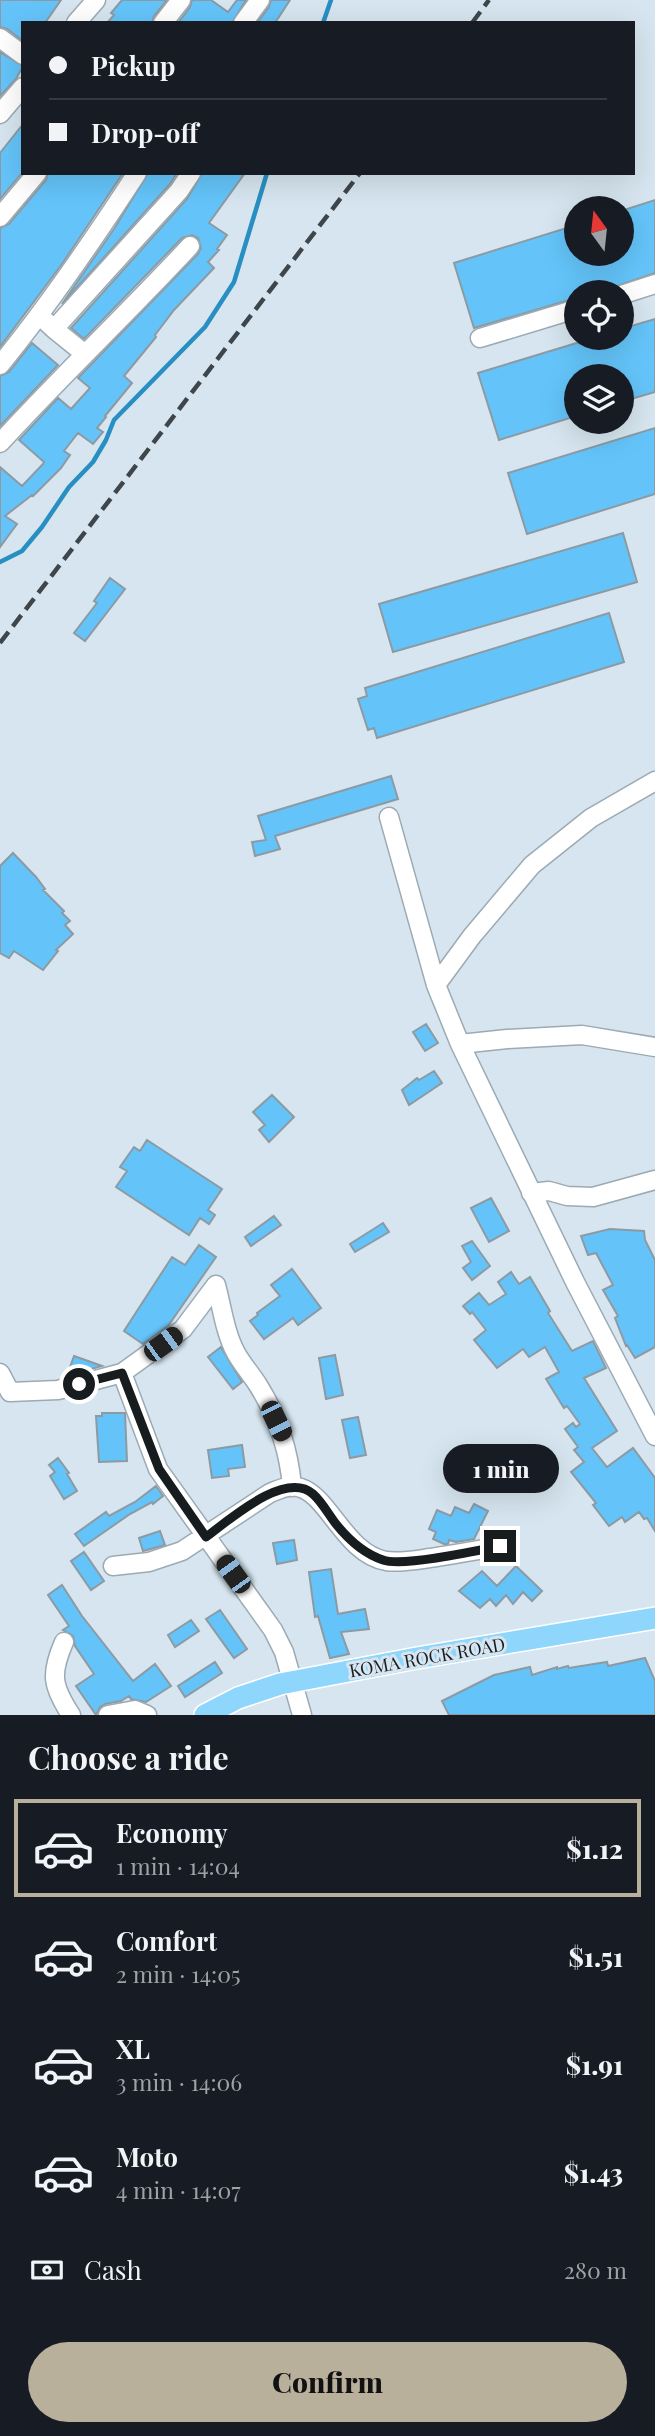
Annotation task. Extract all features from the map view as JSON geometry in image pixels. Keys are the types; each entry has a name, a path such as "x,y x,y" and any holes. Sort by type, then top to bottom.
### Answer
{"main road":[{"name":"KOMA ROCK ROAD","path":"205,1715 238,1698 292,1682 417,1657 655,1618"}],"street":[{"path":"78,21 96,0"},
{"path":"165,21 181,0"},
{"path":"244,21 260,0"},
{"path":"0,38 21,54"},
{"path":"0,114 21,89"},
{"path":"0,217 35,175"},
{"path":"0,365 40,316 111,216 136,175"},
{"path":"54,329 179,191 190,175"},
{"path":"0,443 56,381 140,300 190,246"},
{"path":"634,291 655,284"},
{"path":"480,338 564,313"},
{"path":"40,316 85,354"},
{"path":"436,985 472,936 532,865 591,818 655,781"},
{"path":"389,817 436,985 460,1044 531,1193 655,1436"},
{"path":"460,1044 575,1035 599,1036 655,1047"},
{"path":"531,1193 549,1191 567,1196 593,1196 655,1180"},
{"path":"0,1373 10,1392 58,1390 122,1373 183,1329 216,1285 230,1340 259,1386 284,1438 290,1457 292,1487"},
{"path":"122,1373 159,1469 273,1630 284,1652 302,1715"},
{"path":"113,1566 149,1562 182,1551 270,1493 285,1487 299,1487 312,1494 344,1534 370,1554 385,1561 406,1561 500,1546"},
{"path":"64,1642 54,1665 54,1677 56,1689 71,1715"},
{"path":"108,1715 135,1710 147,1715"}],"building":[{"path":"0,0 61,0 46,21 21,21 21,40 0,27"},
{"path":"122,0 167,0 153,21 109,21 114,15 111,13"},
{"path":"192,0 211,0 228,12 237,0 246,0 233,21 180,21"},
{"path":"271,0 290,0 276,21 258,21"},
{"path":"0,52 21,65 21,70 0,96"},
{"path":"21,127 21,174 0,199 0,153"},
{"path":"47,175 122,175 62,264 0,347 0,228 9,224"},
{"path":"147,175 176,175 62,304 114,229"},
{"path":"201,175 244,175 209,223 227,235 208,262 214,268 174,310 124,376 132,383 97,428 103,432 93,444 78,433 64,451 70,455 61,468 33,496 5,516 17,524 0,547 0,467 22,486 43,464 44,462 19,440 58,398 71,409 90,388 78,378 198,254 201,248 198,238 192,235 182,238 84,339 71,328 187,199"},
{"path":"655,200 655,273 634,280 564,280 564,302 474,328 454,263 564,229 564,266 634,266 634,207"},
{"path":"655,319 655,392 634,398 634,364 564,364 564,420 499,440 478,373 564,347 564,350 634,350 634,325"},
{"path":"32,343 58,365 0,426 0,376 9,372"},
{"path":"655,428 655,494 527,534 508,473"},
{"path":"623,533 637,582 393,652 379,604"},
{"path":"110,578 125,589 85,641 74,633 97,603 94,601"},
{"path":"609,613 624,662 377,738 374,728 368,730 358,699 367,696 365,688"},
{"path":"391,776 398,799 275,836 280,849 255,856 252,842 266,840 258,816"},
{"path":"13,853 36,877 45,889 43,890 70,921 65,925 73,934 56,950 58,951 43,970 14,951 9,958 0,953 0,866"},
{"path":"426,1024 438,1043 425,1051 413,1032"},
{"path":"434,1071 442,1083 409,1105 402,1090 417,1078 419,1080"},
{"path":"272,1095 294,1117 269,1142 259,1130 265,1125 253,1112"},
{"path":"147,1140 222,1189 208,1210 215,1215 209,1224 200,1218 189,1235 116,1187 127,1171 120,1167 134,1147 140,1151"},
{"path":"491,1198 509,1231 489,1242 471,1208"},
{"path":"274,1216 281,1225 251,1246 245,1237"},
{"path":"383,1223 389,1232 355,1252 350,1244"},
{"path":"610,1229 644,1231 645,1240 655,1260 655,1347 635,1358 626,1346 615,1318 618,1316 603,1290 613,1285 596,1253 588,1255 581,1236"},
{"path":"472,1241 490,1266 472,1280 463,1268 471,1262 462,1246"},
{"path":"199,1245 216,1257 168,1326 143,1344 124,1331 172,1257 185,1265"},
{"path":"292,1269 321,1308 298,1325 293,1318 264,1339 250,1321 280,1296 271,1285"},
{"path":"511,1272 519,1284 530,1277 550,1311 548,1313 572,1351 593,1341 606,1368 584,1378 617,1431 592,1448 607,1467 633,1448 655,1478 655,1531 647,1518 644,1519 639,1512 625,1522 622,1517 609,1526 593,1505 596,1503 571,1472 584,1462 574,1450 578,1447 565,1429 573,1423 576,1427 580,1424 567,1406 564,1408 546,1379 559,1372 545,1347 529,1357 523,1349 497,1368 474,1340 486,1330 472,1312 470,1314 463,1306 479,1293 489,1305 506,1294 498,1282"},
{"path":"221,1347 242,1382 233,1389 208,1357"},
{"path":"335,1355 343,1395 326,1399 319,1358"},
{"path":"74,1356 102,1366 77,1373 69,1370"},
{"path":"102,1413 125,1413 127,1461 99,1462 96,1416 102,1416"},
{"path":"358,1417 366,1455 350,1458 342,1420"},
{"path":"242,1445 245,1467 228,1469 229,1476 212,1478 208,1450"},
{"path":"58,1458 77,1491 64,1499 50,1476 55,1472 49,1465"},
{"path":"156,1486 163,1496 153,1504 152,1502 130,1514 84,1546 75,1534 106,1512 109,1516 135,1502"},
{"path":"474,1504 488,1511 474,1539 456,1542 449,1540 448,1544 444,1544 433,1539 436,1532 429,1529 437,1510 451,1516 455,1507 469,1513"},
{"path":"160,1531 165,1545 143,1551 139,1538"},
{"path":"294,1540 297,1560 277,1564 273,1543"},
{"path":"84,1552 104,1581 91,1590 71,1561"},
{"path":"516,1566 542,1591 532,1601 523,1592 513,1604 506,1595 496,1606 490,1599 480,1608 459,1591 482,1571 497,1586"},
{"path":"331,1569 338,1614 365,1609 369,1629 341,1632 349,1654 330,1658 318,1616 315,1617 309,1572"},
{"path":"62,1585 82,1616 133,1681 155,1664 171,1686 146,1702 131,1699 129,1696 121,1701 105,1704 96,1715 76,1686 94,1674 75,1646 73,1636 63,1630 69,1626 48,1595"},
{"path":"220,1610 247,1649 234,1658 206,1619"},
{"path":"191,1620 199,1631 175,1647 168,1635"},
{"path":"645,1658 655,1681 655,1715 449,1715 442,1701 494,1675 530,1667 532,1675 557,1667 569,1668 607,1662 608,1666"},
{"path":"215,1662 222,1673 185,1697 178,1686"}],"waterway":[{"path":"324,21 331,0"},
{"path":"0,562 22,551 69,487 93,462 114,420 205,327 234,282 266,175"}],"railway":[{"path":"473,21 489,0"},
{"path":"0,643 358,175"}],"route":[{"path":"79,1384 122,1373 159,1469 206,1537 270,1493 285,1487 299,1487 312,1494 344,1534 370,1554 385,1561 468,1553 500,1546"}]}
